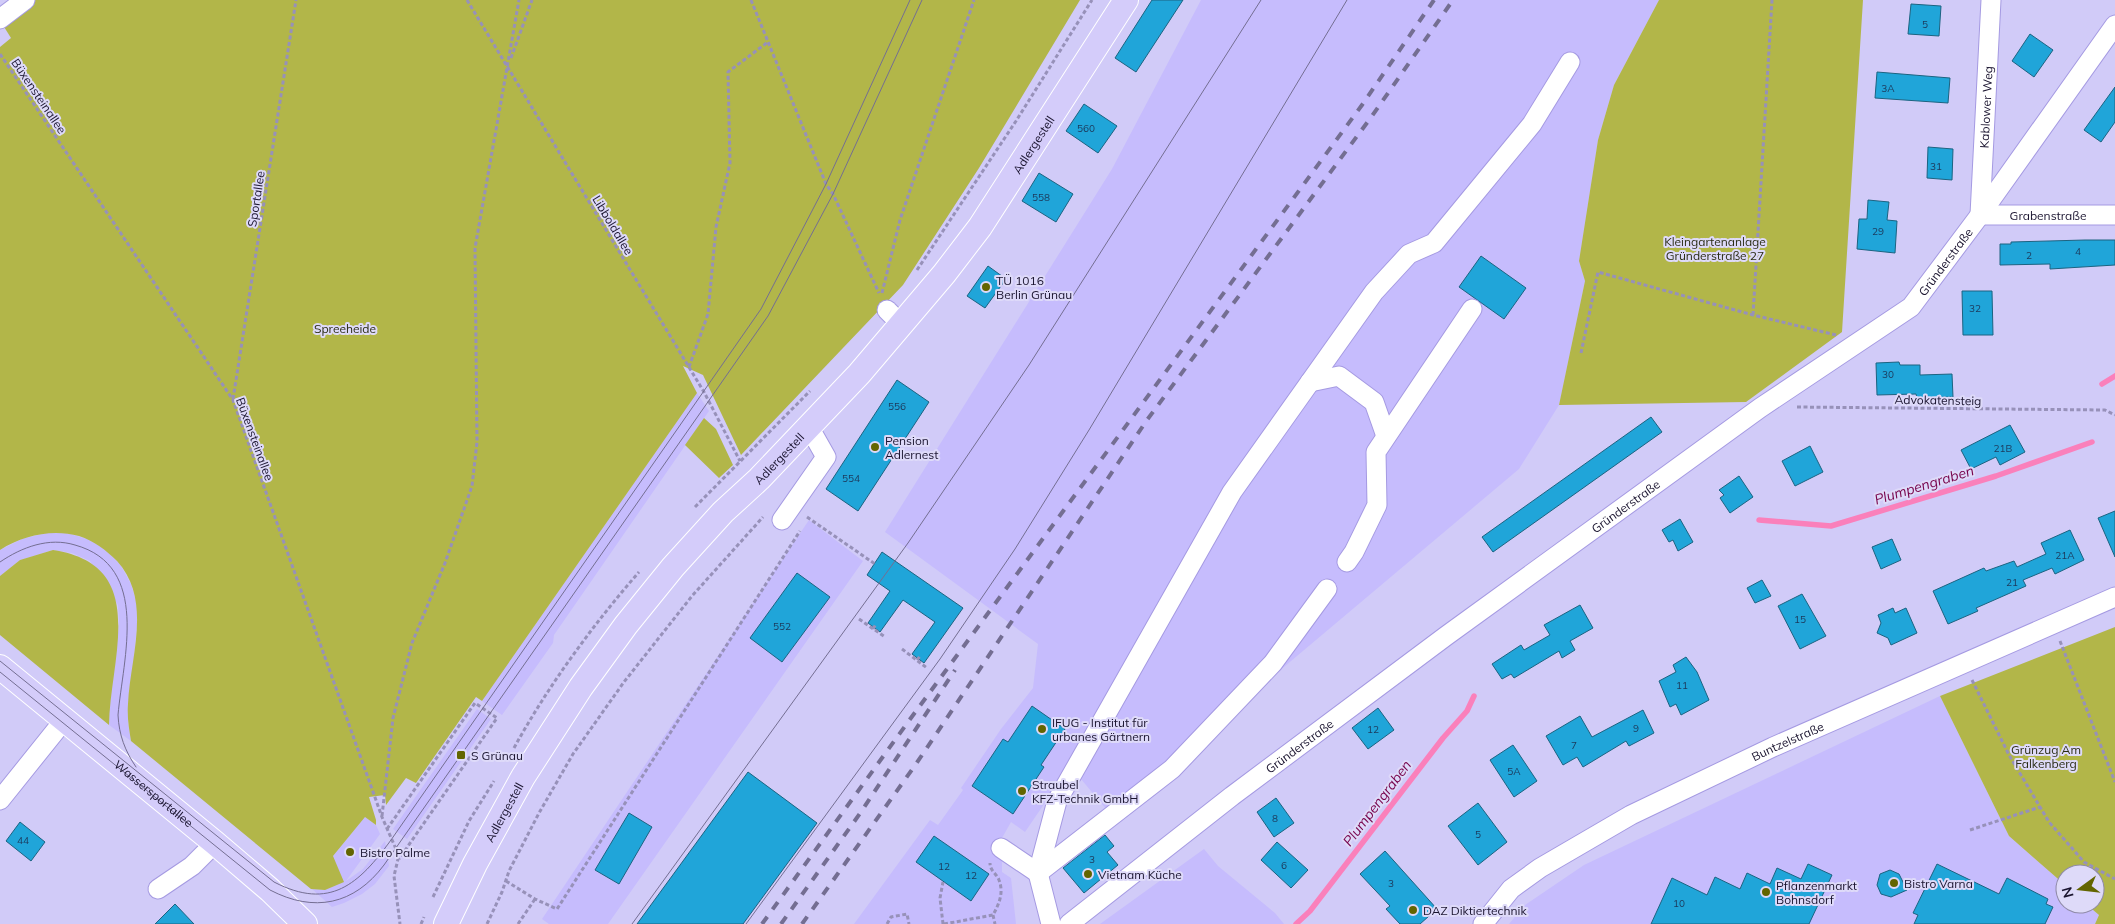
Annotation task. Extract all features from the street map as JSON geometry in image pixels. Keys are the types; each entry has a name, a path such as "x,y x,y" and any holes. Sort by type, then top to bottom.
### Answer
{"main road":[{"name":"Adlergestell","path":"446,924 475,864 523,777 581,687 626,625 673,567 723,512 759,478 859,374 894,317 944,274 980,227 1126,0"},
{"name":"Wassersportallee","path":"0,667 270,890 297,922"}],"street":[{"path":"0,19 25,0"},
{"name":"Kablower Weg","path":"1980,215 1991,0"},
{"name":"Gründerstraße","path":"1068,924 1232,796 1446,636 1760,408 1911,307 1980,215 2115,25"},
{"path":"1050,924 1038,873 1057,801 1232,492 1374,292 1409,254 1434,243 1532,124 1570,62"},
{"name":"Grabenstraße","path":"1980,215 2115,215"},
{"path":"1347,562 1354,552 1377,505 1376,452 1472,309"},
{"path":"1310,382 1339,376 1374,402 1386,436"},
{"path":"781,513 826,457 809,427"},
{"path":"1038,873 1172,769 1273,663 1328,589"},
{"name":"Buntzelstraße","path":"1483,924 1511,889 1540,868 1631,815 1773,747 2115,597"},
{"path":"0,800 65,719"},
{"path":"158,888 192,866 215,844"},
{"path":"1001,848 1038,873"}],"path":[{"name":"Sportallee","path":"233,400 296,0"},
{"name":"Libboldallee","path":"467,0 704,392 740,461"},
{"path":"382,817 392,718 412,643 445,563 472,486 477,442 475,248 520,0"},
{"path":"508,66 532,0"},
{"path":"751,0 826,184 833,194 880,297 900,220 974,0"},
{"path":"912,278 1016,121 1092,0"},
{"path":"1753,315 1772,0"},
{"path":"689,368 708,314 716,227 730,163 728,72 768,42"},
{"name":"Büxensteinallee","path":"0,54 233,400 382,817 396,849 398,859"},
{"path":"1581,353 1598,272 1837,336 1848,348"},
{"name":"Advokatensteig","path":"1795,407 2105,410 2115,415"},
{"path":"487,924 509,871 539,813 573,754 606,706 692,596 781,513 808,518 874,564"},
{"path":"506,881 535,899 557,909 808,518"},
{"path":"860,619 885,637"},
{"path":"873,628 876,624"},
{"path":"2054,624 2115,782"},
{"path":"902,649 928,668"},
{"path":"917,660 921,655"},
{"path":"1964,663 2009,755 2050,822 2084,862 2115,879"},
{"path":"387,830 475,702 497,718 398,859 394,876 400,924"},
{"path":"1970,830 2040,807"},
{"path":"989,866 999,880 1001,899 993,915 995,924"},
{"path":"944,882 940,898 943,924 993,915"},
{"path":"518,924 535,899"},
{"path":"887,924 891,917 907,914 909,924"}],"shaded area":[{"path":"1201,0 1659,0 1614,85 1598,140 1579,261 1585,281 1559,405 1519,469 1259,688 1107,810 1070,766 1025,832 1011,822 1002,838 1002,872 1011,878 1016,924 854,924 930,820 938,825 963,790 961,788 1001,729 1033,688 1038,644 885,532 1112,169"},
{"path":"697,393 709,411 554,635 553,643 502,715 482,701"},
{"path":"809,520 863,561 608,924 549,924 542,919"},
{"path":"46,533 67,533 87,539 107,550 121,566 131,584 137,604 137,626 128,723 131,741 109,725 109,703 119,625 118,605 90,561 72,553 53,550 20,560 0,576 0,550 22,539"},
{"path":"1940,696 2009,836 2055,876 2055,914 2099,915 2095,924 1509,924 1525,905 1584,865"},
{"path":"477,709 491,719 407,839 393,829"},
{"path":"365,817 376,825 380,834 346,881 363,869 385,841 389,866 375,884 362,894 332,907 312,889 325,890 333,856"},
{"path":"1204,849 1218,866 1275,913 1284,924 1100,924"}],"green space":[{"name":"Spreeheide","path":"31,0 1080,0 979,168 903,285 741,455 703,375 683,366 697,393 482,701 476,697 416,783 406,778 386,805 385,795 369,797 376,825 365,817 333,856 344,882 325,890 311,889 131,741 128,709 137,630 137,611 128,577 117,561 95,543 79,536 59,533 28,537 0,550 0,47 11,38 1,22"},
{"name":"Kleingartenanlage Gründerstraße 27","path":"1659,0 1863,0 1842,332 1746,402 1559,405 1585,281 1579,261 1598,140 1614,85"},
{"path":"704,418 716,429 733,465 719,478 685,445"},
{"path":"53,550 84,559 103,574 114,594 118,618 118,644 109,725 0,635 0,576 20,560"},
{"name":"Grünzug Am Falkenberg","path":"2115,627 2115,924 2095,924 2098,914 2105,914 2105,864 2055,864 2055,876 2009,836 1940,696"}],"building":[{"path":"1152,0 1183,0 1136,72 1115,58"},
{"path":"1911,4 1941,6 1939,36 1908,34"},
{"path":"2030,34 2053,50 2034,77 2012,61"},
{"path":"1877,72 1950,78 1948,103 1875,98"},
{"path":"2115,87 2115,122 2101,142 2084,130"},
{"path":"1084,104 1117,126 1098,153 1066,131"},
{"path":"1928,147 1953,149 1952,180 1927,178"},
{"path":"1039,173 1073,194 1056,222 1022,201"},
{"path":"1868,200 1889,202 1887,220 1897,221 1895,253 1857,249 1859,219 1867,219"},
{"path":"2115,240 2115,265 2050,269 2050,264 2000,265 2000,244"},
{"path":"1481,256 1526,288 1504,319 1459,287"},
{"name":"TÜ 1016 Berlin Grünau","path":"988,266 1006,279 985,308 967,296"},
{"path":"1962,291 1992,291 1993,335 1963,335"},
{"path":"1899,362 1900,365 1920,365 1920,375 1952,374 1953,397 1917,398 1916,394 1877,395 1876,363"},
{"path":"897,380 929,402 858,511 826,489"},
{"path":"1651,417 1662,432 1493,552 1482,537"},
{"path":"2010,425 2025,452 2000,465 1996,457 1971,469 1961,450"},
{"path":"1810,446 1823,472 1795,486 1782,461"},
{"path":"1739,476 1753,497 1730,513 1720,498 1724,495 1719,490"},
{"path":"2115,511 2115,557 2098,518"},
{"path":"1680,519 1693,542 1678,551 1673,540 1669,542 1662,530"},
{"path":"2070,530 2084,560 2055,574 2052,568 2023,580 2026,586 1976,608 1978,611 1948,624 1933,591 1984,568 1986,571 2014,561 2017,567 2046,554 2041,543"},
{"path":"1892,539 1901,560 1881,569 1872,547"},
{"path":"882,552 963,608 924,663 912,654 935,622 903,600 880,632 868,623 890,591 867,575"},
{"path":"797,573 830,597 782,662 750,638"},
{"path":"1762,580 1771,596 1755,603 1747,588"},
{"path":"1802,594 1826,636 1800,649 1778,606"},
{"path":"1580,605 1593,628 1570,641 1575,650 1562,658 1559,651 1514,678 1511,674 1502,679 1492,664 1521,645 1524,650 1550,635 1544,625"},
{"path":"1893,608 1895,613 1906,608 1917,633 1891,645 1888,638 1877,633 1881,623 1878,615"},
{"path":"1686,657 1697,672 1709,700 1681,715 1676,704 1670,707 1659,681 1676,672 1673,665"},
{"path":"1032,706 1065,729 1041,765 1044,767 1013,814 972,786 1003,739 1008,742"},
{"path":"1378,708 1394,730 1368,749 1352,728"},
{"path":"1643,710 1654,733 1629,746 1626,741 1583,767 1577,757 1563,765 1546,736 1580,716 1592,737"},
{"path":"1513,745 1537,781 1514,797 1490,760"},
{"path":"748,772 817,823 743,924 637,924"},
{"path":"1276,798 1294,823 1274,837 1257,812"},
{"path":"1478,803 1507,842 1478,865 1448,826"},
{"path":"629,813 652,827 619,884 595,870"},
{"path":"20,822 45,842 31,861 6,841"},
{"path":"1105,835 1114,846 1107,852 1118,865 1084,893 1063,868"},
{"path":"934,836 989,874 971,901 916,862"},
{"path":"1277,842 1308,870 1291,888 1261,860"},
{"path":"1385,851 1437,909 1420,924 1400,924 1386,909 1390,906 1360,874"},
{"name":"Pflanzenmarkt Bohnsdorf","path":"1808,864 1832,875 1809,924 1651,924 1672,878 1707,895 1715,877 1740,889 1747,873 1770,884 1777,868 1801,879"},
{"path":"1937,864 1999,894 2007,878 2048,899 2046,904 2053,907 2045,924 1914,924 1918,915 1913,913"},
{"path":"1890,870 1899,874 1907,890 1891,897 1881,894 1877,885 1880,874"},
{"path":"175,904 194,924 155,924"}],"waterway":[{"name":"Plumpengraben","path":"2102,384 2115,376"},
{"name":"Plumpengraben","path":"1759,520 1831,526 1996,476 2092,442"},
{"name":"Plumpengraben","path":"1296,924 1310,911 1443,738 1467,711 1474,696"}],"tram line":[{"path":"0,661 274,882 311,894 327,893 342,888 355,880 379,856 391,840 761,309 826,184 910,0"},
{"path":"0,672 270,890 286,897 317,903 346,897 360,889 384,865 768,316 833,194 922,0"},
{"path":"632,924 908,543 1029,365 1261,0"},
{"path":"746,924 940,659 1015,549 1089,430 1347,0"},
{"path":"0,562 27,548 55,542 75,545 99,556 114,572 123,593 127,616 127,642 118,715 123,742 136,767"}],"railway":[{"path":"762,924 908,722 1362,105 1434,0"},
{"path":"802,924 916,764 1147,420 1372,116 1453,0"},
{"path":"781,924 861,812 955,670"}],"place":[{"name":"TÜ 1016 Berlin Grünau","path":"986,287"},
{"name":"Pension Adlernest","path":"875,447"},
{"name":"IFUG - Institut für urbanes Gärtnern","path":"1042,729"},
{"name":"S Grünau","path":"461,755"},
{"name":"Straubel KFZ-Technik GmbH","path":"1022,791"},
{"name":"Bistro Palme","path":"350,852"},
{"name":"Vietnam Küche","path":"1088,874"},
{"name":"Bistro Varna","path":"1894,883"},
{"name":"Pflanzenmarkt Bohnsdorf","path":"1766,892"},
{"name":"DAZ Diktiertechnik","path":"1413,910"}]}
